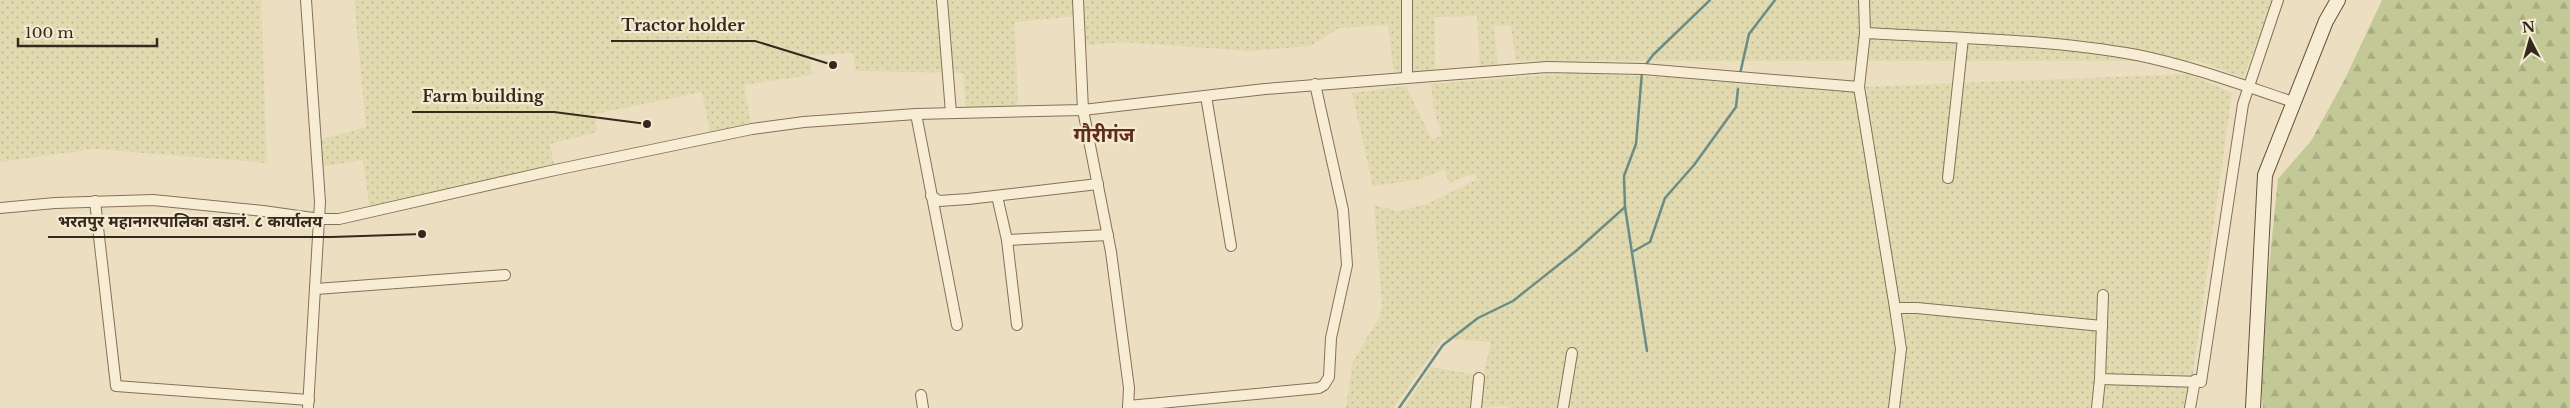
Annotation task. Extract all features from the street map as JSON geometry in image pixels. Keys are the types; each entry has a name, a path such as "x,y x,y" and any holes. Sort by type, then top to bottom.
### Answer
{"main road":[{"path":"2253,408 2266,175 2326,21 2338,0"}],"street":[{"path":"95,201 116,386 309,404 320,219 319,167 306,0"},
{"path":"942,0 951,113"},
{"path":"1078,0 1083,110 1108,235 1129,388 1128,407 1318,388 1324,385 1329,377 1331,338 1347,264 1347,251 1343,210 1315,84"},
{"path":"1407,0 1407,78"},
{"path":"1864,0 1865,33 1859,87 1901,349 1894,408"},
{"path":"2100,379 2195,380 2201,382 2232,163 2248,87 2278,0"},
{"path":"1865,33 1963,38 2095,49 2137,55 2179,64 2294,102"},
{"path":"1948,178 1963,38"},
{"path":"0,208 95,201 153,200 263,211 320,219 339,219 540,173 752,129 804,122 916,114 1083,110 1315,84 1577,66 1859,87"},
{"path":"1206,96 1231,246"},
{"path":"916,114 956,325"},
{"path":"931,196 939,201 1098,184"},
{"path":"997,196 1007,240 1017,325"},
{"path":"1007,240 1108,235"},
{"path":"316,289 505,275"},
{"path":"2097,408 2103,295"},
{"path":"1895,308 1917,308 2102,326"},
{"path":"1563,408 1572,353"},
{"path":"1476,408 1479,378"},
{"path":"2190,408 2195,380"},
{"path":"921,395 923,408"}],"shaded area":[{"path":"0,0 261,0 267,163 94,149 0,162"},
{"path":"354,0 2273,0 2243,78 2199,61 1516,61 1511,26 1494,26 1498,67 1480,69 1477,16 1435,17 1435,72 1394,74 1388,25 1339,28 1311,46 1249,51 1122,42 1080,46 1078,16 1015,22 1018,112 966,112 963,73 856,71 853,53 810,55 812,75 744,85 752,129 711,138 702,92 595,114 597,132 550,144 555,170 370,211 363,160 319,167 319,140 366,127"},
{"path":"1577,73 1859,87 2189,74 2232,93 2188,408 1510,408 1505,406 1404,408 1431,367 1483,376 1491,342 1443,339 1393,408 1346,408 1353,361 1380,316 1382,305 1374,205 1398,211 1427,204 1478,179 1474,173 1450,183 1444,170 1417,180 1373,186 1352,93 1406,86 1432,140 1442,135 1434,110 1431,84"}],"green space":[{"path":"2382,0 2570,0 2570,408 2263,408 2259,365 2278,179 2311,141 2345,79"}],"waterway":[{"path":"1644,67 1653,55 1710,0"},
{"path":"1740,74 1749,34 1775,0"},
{"path":"1642,72 1636,144 1624,176 1625,207 1647,351"},
{"path":"1632,252 1650,242 1665,198 1694,165 1736,107 1738,89"},
{"path":"1399,408 1443,345 1478,318 1513,301 1576,251 1625,207"}],"place":[{"name":"Tractor holder","path":"833,65"},
{"name":"Farm building","path":"647,124"},
{"name":"भरतपुर महानगरपालिका वडानं. ८ कार्यालय","path":"422,234"}],"district":[{"name":"गौरीगंज","path":"1104,135"}]}
